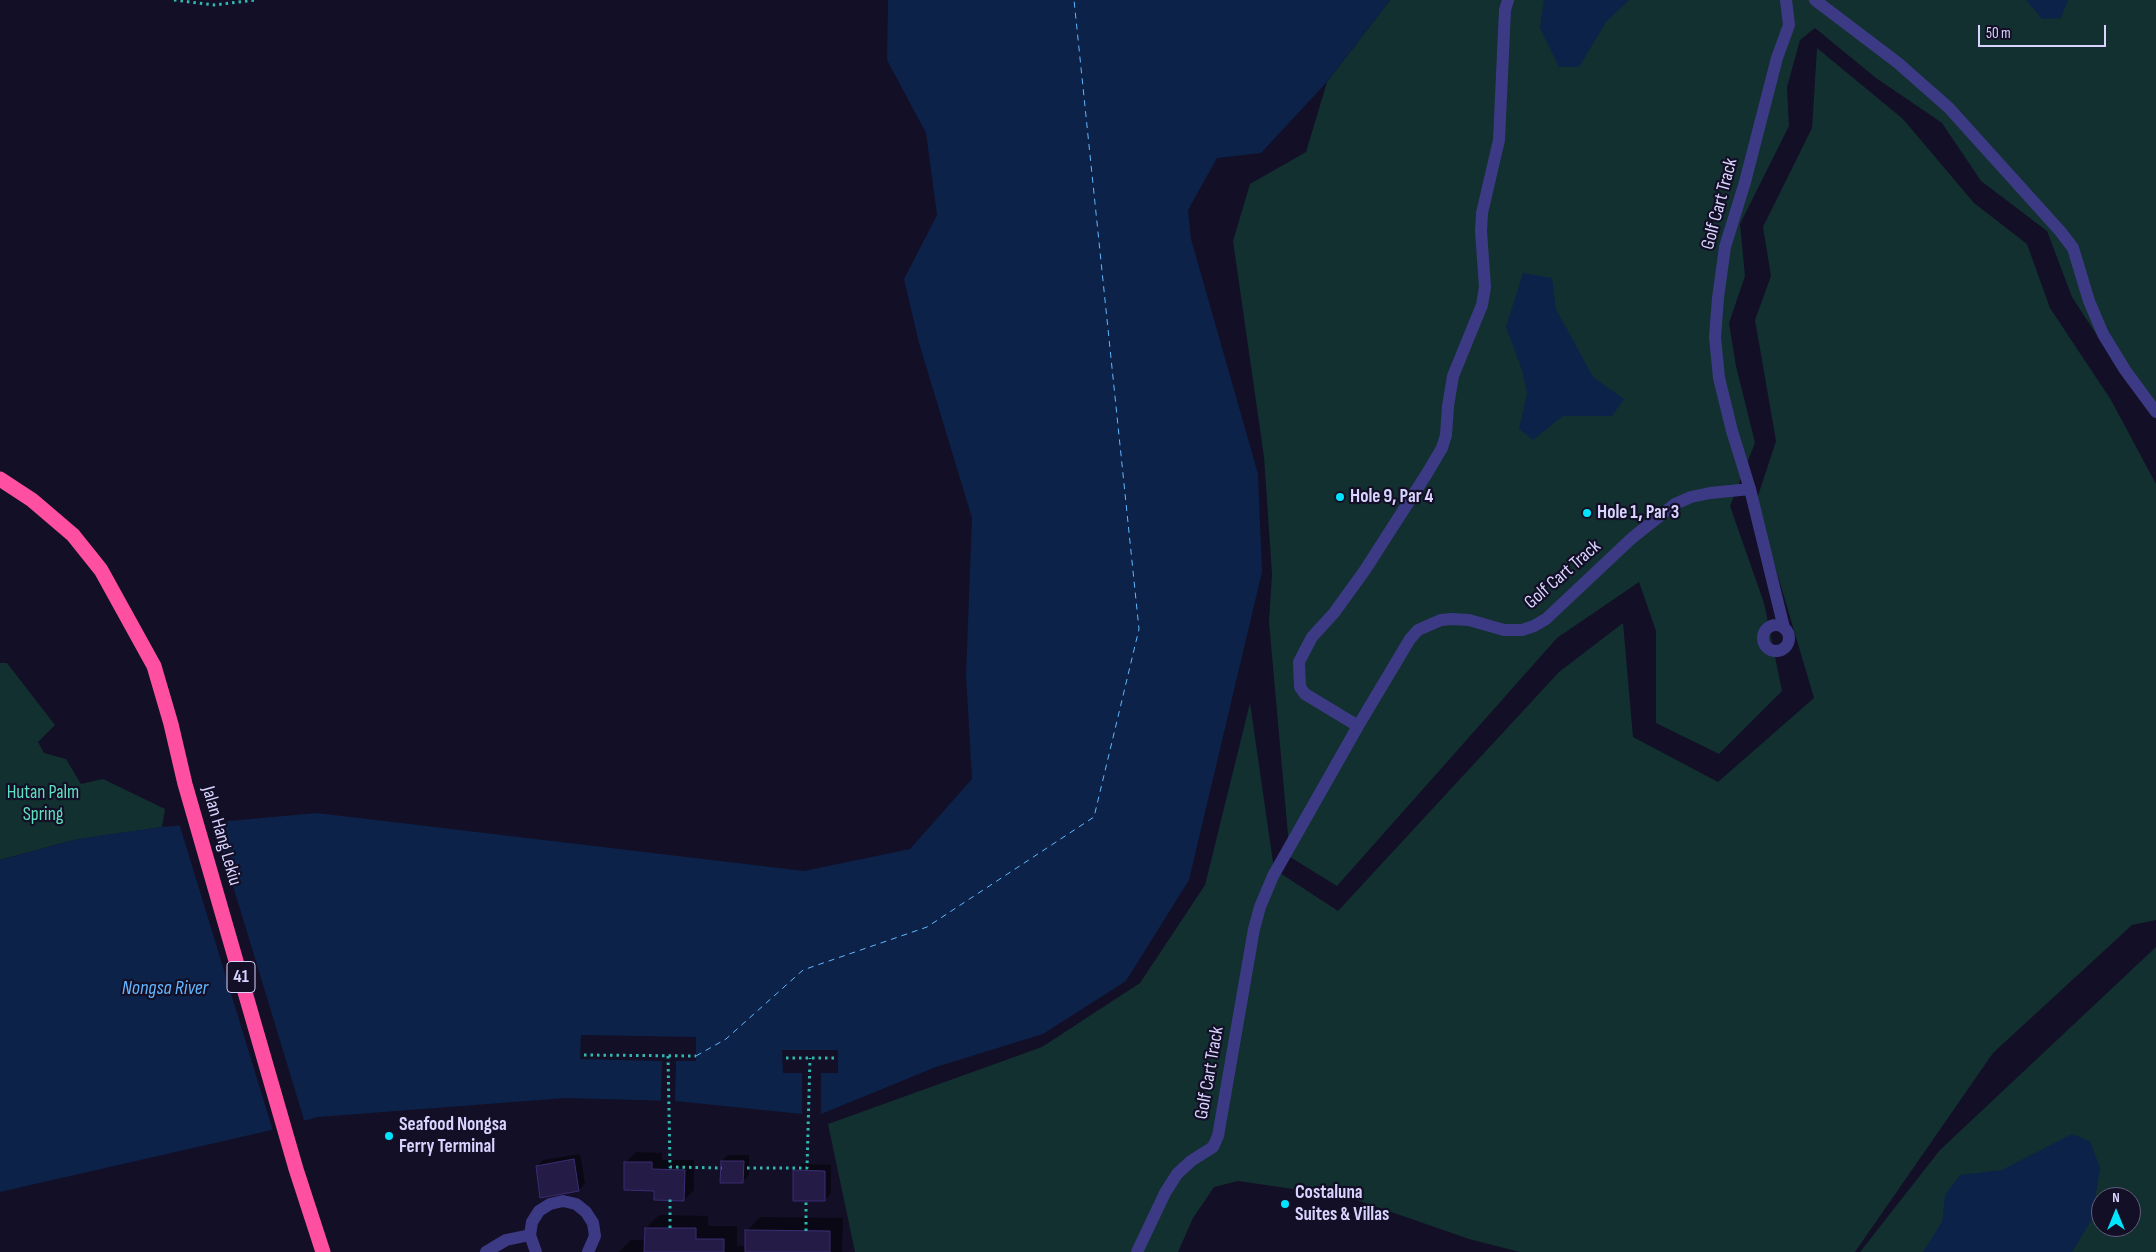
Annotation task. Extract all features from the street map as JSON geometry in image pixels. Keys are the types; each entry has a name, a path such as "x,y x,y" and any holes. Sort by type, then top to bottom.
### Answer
{"highway":[{"name":"Jalan Hang Lekiu","path":"0,479 32,500 73,535 102,570 154,666 171,724 185,784 296,1169 323,1252"}],"lane":[{"path":"1358,726 1305,694 1300,687 1299,662 1312,637 1334,613 1365,570 1442,448 1446,435 1448,406 1454,376 1469,341 1485,287 1481,231 1482,213 1499,140 1505,10 1508,0"},
{"name":"Golf Cart Track","path":"1137,1252 1165,1193 1177,1174 1191,1161 1213,1147 1218,1136 1254,929 1272,876 1410,639 1418,630 1441,620 1469,620 1504,630 1522,630 1534,626 1553,612 1632,538 1675,504 1691,497 1710,493 1750,489 1732,431 1719,378 1715,337 1725,247 1745,182 1777,58 1789,25 1786,0"},
{"path":"1815,0 1898,64 1949,108 2060,231 2073,248 2088,302 2103,334 2125,370 2156,412"},
{"path":"1750,489 1784,628"},
{"path":"536,1252 530,1234 532,1222 539,1211 550,1204 563,1201 576,1204 586,1212 593,1223 595,1236 588,1252"},
{"path":"486,1252 507,1246 530,1234"}],"path":[{"path":"174,0 214,5 256,0"},
{"path":"584,1054 696,1056"},
{"path":"668,1056 670,1167 722,1168"},
{"path":"786,1058 834,1058"},
{"path":"747,1168 807,1168 810,1058"},
{"path":"670,1199 670,1228"},
{"path":"806,1199 806,1231"}],"green space":[{"path":"1390,0 2156,0 2156,418 2124,377 2072,297 2047,231 1981,181 1942,123 1876,78 1815,28 1800,40 1787,87 1789,126 1740,224 1745,276 1729,323 1736,366 1755,443 1730,506 1764,603 1782,691 1719,754 1656,723 1656,631 1639,582 1557,638 1337,886 1290,857 1269,622 1272,574 1264,457 1233,241 1250,184 1306,152 1327,82"},
{"path":"1817,48 1903,119 1974,203 2027,244 2050,308 2111,400 2156,484 2156,920 2132,925 1993,1053 1855,1252 1520,1252 1469,1239 1328,1190 1293,1189 1238,1181 1214,1187 1193,1218 1178,1252 855,1252 828,1124 1042,1047 1140,983 1205,885 1250,703 1274,869 1338,911 1559,672 1623,623 1633,737 1718,782 1814,698 1756,502 1776,441 1755,320 1771,276 1763,227 1812,128"},
{"name":"Hutan Palm Spring","path":"0,663 7,663 55,725 38,742 44,753 66,759 81,784 103,779 165,809 162,827 74,840 0,860"},
{"path":"2156,947 2156,1252 1860,1252 1940,1150"}],"water":[{"name":"Nongsa River","path":"888,0 1390,0 1327,82 1261,153 1217,158 1188,210 1191,239 1258,474 1262,572 1189,880 1126,981 1043,1034 936,1067 821,1114 802,1114 675,1101 566,1098 318,1117 263,1132 0,1192 0,860 74,840 104,835 162,827 317,813 804,871 910,849 972,779 966,675 972,518 919,343 904,279 937,215 926,133 887,60"},
{"path":"1544,0 1629,0 1606,22 1579,67 1559,67 1540,28"},
{"path":"2026,0 2068,0 2061,18 2042,19"},
{"path":"1523,273 1552,278 1556,309 1593,377 1624,399 1612,416 1563,416 1533,440 1519,429 1527,394 1522,370 1506,327"},
{"path":"2072,1134 2090,1141 2100,1168 2097,1187 2091,1187 2091,1221 2072,1252 1923,1252 1942,1222 1945,1195 1960,1175 2002,1170"}],"pier":[{"path":"213,820 305,1123 273,1131 179,823"},
{"path":"581,1035 696,1037 696,1061 676,1061 675,1101 661,1101 662,1061 580,1059"},
{"path":"782,1050 838,1050 838,1073 821,1073 821,1114 802,1114 802,1073 783,1073"}],"building":[{"path":"574,1159 579,1191 540,1198 536,1166"},
{"path":"721,1161 744,1161 743,1183 720,1183"},
{"path":"624,1162 652,1162 652,1169 685,1170 684,1201 654,1200 654,1191 624,1190"},
{"path":"793,1170 825,1171 825,1201 793,1201"},
{"path":"645,1228 696,1228 696,1239 724,1239 724,1252 644,1252"},
{"path":"745,1230 830,1231 830,1252 745,1252"}],"ferry route":[{"path":"696,1056 726,1039 803,970 927,927 1094,817 1139,629 1074,0"}],"place":[{"name":"Hole 9, Par 4","path":"1340,497"},
{"name":"Hole 1, Par 3","path":"1587,513"},
{"name":"Seafood Nongsa Ferry Terminal","path":"389,1136"},
{"name":"Costaluna Suites & Villas","path":"1285,1204"}]}
